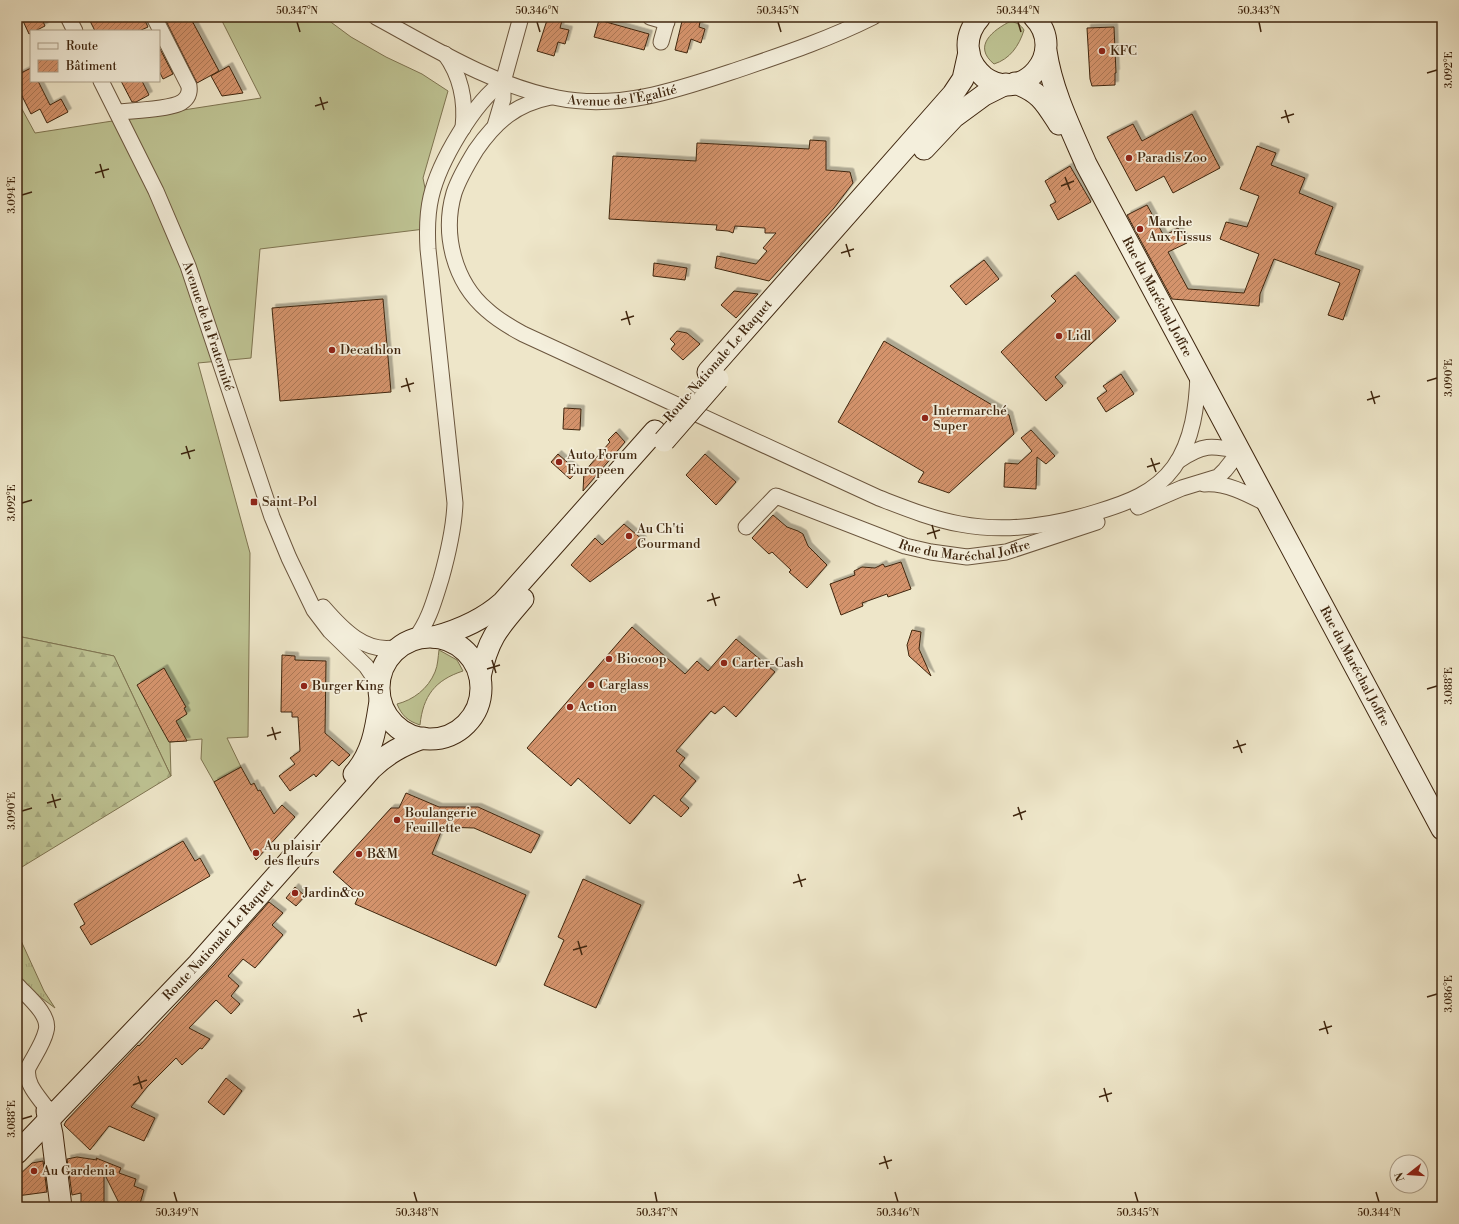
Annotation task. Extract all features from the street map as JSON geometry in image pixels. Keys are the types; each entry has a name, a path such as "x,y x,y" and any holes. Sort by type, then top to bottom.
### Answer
{"main road":[{"name":"Route Nationale Le Raquet","path":"480,677 488,647 497,629 660,436 900,165 957,90 963,79 969,52 968,44 970,35 973,26 980,17"},
{"name":"Rue du Maréchal Joffre","path":"1041,21 1046,42 1050,74 1054,87 1086,164 1442,829"},
{"name":"Route Nationale Le Raquet","path":"900,165 954,117 984,96 1010,84 1027,79 1037,71 1044,60 1046,51"},
{"name":"Rue du Maréchal Joffre","path":"969,52 973,64 982,75 993,81 1031,90 1040,97 1086,164"},
{"name":"Route Nationale Le Raquet","path":"416,641 468,626 484,617 500,605 660,436"},
{"path":"447,640 464,650 472,659 480,677 481,690 478,703 468,722 448,736 436,739 423,738 406,733 396,726 388,717 380,693 383,667 390,656 416,641 447,640"},
{"name":"Route Nationale Le Raquet","path":"49,1115 84,1067 249,891 356,772 371,747 375,733 380,693"},
{"name":"Route Nationale Le Raquet","path":"49,1115 198,964 371,769 384,757 398,748 423,738"},
{"path":"17,1136 49,1115"},
{"path":"17,1153 49,1115"},
{"path":"49,1115 61,1207"}],"street":[{"path":"68,17 75,30"},
{"path":"117,112 178,104 189,94 189,86 154,17"},
{"name":"Avenue de l'Égalité","path":"376,17 444,54 503,82 524,90 551,97 578,101 611,102 636,99 680,89 801,48 846,23 873,17"},
{"path":"494,128 503,99 503,82 521,17"},
{"path":"650,17 667,19 661,42"},
{"path":"444,54 452,65 462,90 464,108 463,129"},
{"name":"Avenue de la Fraternité","path":"102,82 156,191 185,260 199,296 272,517 287,553 309,601 319,618 359,658 380,693"},
{"path":"416,641 433,606 449,550 455,514 455,491 428,249 427,226 431,197 435,183 463,129 487,95 503,82"},
{"path":"551,97 532,102 516,109 506,116 494,128 475,152 458,184 450,211 450,240 458,269 473,295 493,315 523,334 879,498 923,514 961,524 995,528 1025,527 1057,523 1123,504 1145,494 1161,482 1178,461 1186,445 1194,416 1198,373"},
{"path":"1178,461 1189,453 1202,448 1215,447 1240,452"},
{"name":"Rue du Maréchal Joffre","path":"746,527 776,496 913,549 959,556 981,556 1006,552 1030,545 1127,511 1182,488 1209,481 1222,474 1240,452"},
{"name":"Rue du Maréchal Joffre","path":"1195,485 1207,484 1224,486 1243,492 1267,504"},
{"name":"Avenue de la Fraternité","path":"299,579 336,621 359,641 379,649 390,649 416,641"},
{"path":"17,985 41,1011 46,1022 46,1031 28,1068 27,1075 30,1085 49,1115"}],"green space":[{"path":"220,17 324,17 351,37 386,57 422,74 448,91 423,178 433,228 260,249 251,358 198,363 250,553 248,737 227,738 241,767 214,782 201,759 202,739 170,742 171,776 114,656 17,636 17,100 35,133 261,98"},
{"path":"1011,21 1019,24 1023,28 1024,30 1022,36 1017,46 1005,59 994,64 985,51 985,45 992,34"},
{"path":"17,636 114,656 171,776 17,870"},
{"path":"439,650 457,660 463,671 445,679 432,690 424,706 420,725 406,718 397,704 414,697 428,684 436,669"},
{"path":"17,932 44,991 55,1008 27,987 17,975"}],"building":[{"path":"32,17 41,17 45,26 37,30 30,30 29,34 23,21"},
{"path":"88,17 143,17 148,27 141,30 94,30"},
{"path":"164,17 190,17 219,71 197,83"},
{"path":"548,17 563,17 560,28 569,30 565,44 558,42 554,56 537,51"},
{"path":"683,17 701,17 699,27 705,29 701,43 691,39 687,53 675,50"},
{"path":"599,20 649,34 644,50 594,37"},
{"name":"KFC","path":"1114,27 1116,73 1115,85 1092,86 1090,79 1087,28"},
{"path":"160,49 173,74 163,79 160,73"},
{"path":"229,66 243,93 222,96 211,76"},
{"path":"30,68 30,82 38,82 50,105 61,99 68,112 47,123 40,109 31,114 17,86 17,75"},
{"path":"122,82 142,82 149,95 136,102 132,102"},
{"path":"1192,114 1220,168 1173,193 1164,176 1136,191 1107,137 1133,124 1142,141"},
{"path":"810,140 826,141 826,170 850,172 853,183 834,208 769,281 715,268 717,256 756,264 767,251 763,248 776,233 765,233 765,228 735,226 733,233 716,230 717,225 609,219 613,156 696,161 697,143 809,149"},
{"path":"1257,146 1276,153 1271,165 1305,178 1299,193 1333,207 1315,254 1360,270 1343,320 1328,315 1340,283 1274,259 1260,294 1259,306 1172,299 1127,215 1147,205 1164,236 1178,228 1187,243 1168,252 1188,289 1244,293 1259,254 1220,239 1226,222 1247,227 1259,196 1240,189"},
{"path":"1070,166 1091,202 1058,220 1050,205 1056,202 1045,181"},
{"path":"984,260 999,279 966,305 950,286"},
{"path":"654,263 687,268 685,280 653,276"},
{"name":"Lidl","path":"1075,275 1116,321 1055,377 1063,386 1046,401 1001,352 1056,301 1051,296"},
{"path":"734,291 758,294 736,318 721,305"},
{"name":"Decathlon","path":"383,299 391,392 280,401 272,308"},
{"path":"677,331 687,333 700,344 683,360 671,349 675,344 670,339"},
{"name":"Intermarché Super","path":"884,341 1009,415 1014,434 949,493 918,482 924,472 838,422"},
{"path":"1121,374 1134,394 1106,412 1097,398 1107,391 1103,386"},
{"path":"564,408 581,409 580,430 563,429"},
{"path":"1031,430 1055,456 1046,464 1037,457 1036,489 1004,487 1005,463 1018,464 1032,451 1021,438"},
{"path":"616,432 625,442 583,491 584,472 610,442 608,440"},
{"path":"558,454 577,471 570,479 551,462"},
{"path":"705,454 736,482 716,505 686,475"},
{"path":"773,515 787,527 803,534 808,546 827,565 807,588 789,572 791,570 772,552 769,554 752,538"},
{"path":"624,524 643,540 636,548 590,582 571,565 595,538 602,545"},
{"path":"901,562 911,589 888,597 887,594 862,603 863,606 841,615 830,584 855,575 854,571 862,567 875,568 883,564 885,567"},
{"path":"632,627 685,674 697,661 708,671 736,639 775,672 736,717 724,706 715,714 711,711 676,751 685,758 679,766 696,781 680,800 689,808 681,817 654,795 630,824 578,778 571,786 527,748"},
{"path":"912,630 921,632 919,649 931,676 909,656 907,645"},
{"path":"282,655 295,656 295,660 326,661 325,733 350,755 339,766 332,760 316,777 314,774 290,791 279,776 295,764 290,758 300,751 298,717 292,717 292,712 281,712"},
{"path":"164,668 186,707 184,708 187,714 176,721 187,741 169,742 137,685"},
{"path":"241,767 251,785 254,783 258,791 260,790 274,814 282,805 295,817 256,860 214,782"},
{"path":"406,793 439,807 478,807 540,835 531,853 474,828 443,827 432,854 526,895 496,966 355,904 359,895 333,872 391,808 399,808"},
{"path":"183,841 195,861 200,858 210,876 91,945 80,927 85,924 74,904"},
{"path":"583,879 641,905 596,1008 544,985 564,940 558,937"},
{"path":"295,887 305,896 296,906 286,898"},
{"path":"269,902 283,913 272,925 283,935 255,968 243,959 228,976 239,986 231,996 240,1004 231,1014 216,1000 189,1028 210,1039 202,1049 200,1048 182,1065 176,1058 147,1087 131,1107 155,1118 144,1141 109,1126 90,1150 64,1125 66,1121 138,1045 139,1046 214,965"},
{"path":"226,1078 242,1091 224,1115 208,1102"},
{"path":"77,1157 97,1160 96,1158 121,1168 119,1173 136,1179 134,1186 144,1190 139,1207 125,1207 120,1205 104,1173 104,1207 81,1207 81,1193 72,1195 67,1159"},
{"path":"43,1161 47,1192 17,1196 17,1177 32,1163"}],"place":[{"name":"KFC","path":"1102,51"},
{"name":"Paradis Zoo","path":"1129,158"},
{"name":"Marche Aux Tissus","path":"1140,229"},
{"name":"Lidl","path":"1059,336"},
{"name":"Decathlon","path":"332,350"},
{"name":"Intermarché Super","path":"925,418"},
{"name":"Auto Forum Europeen","path":"559,462"},
{"name":"Saint-Pol","path":"254,502"},
{"name":"Au Ch'ti Gourmand","path":"629,536"},
{"name":"Biocoop","path":"609,659"},
{"name":"Carter-Cash","path":"724,663"},
{"name":"Carglass","path":"591,685"},
{"name":"Burger King","path":"304,686"},
{"name":"Action","path":"570,707"},
{"name":"Boulangerie Feuillette","path":"397,820"},
{"name":"Au plaisir des fleurs","path":"256,853"},
{"name":"B&M","path":"359,854"},
{"name":"Jardin&co","path":"295,893"},
{"name":"Au Gardenia","path":"34,1171"}]}
